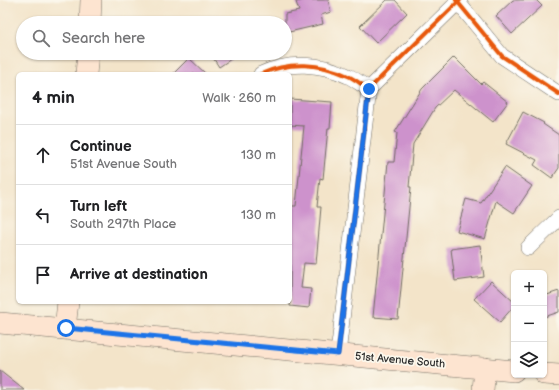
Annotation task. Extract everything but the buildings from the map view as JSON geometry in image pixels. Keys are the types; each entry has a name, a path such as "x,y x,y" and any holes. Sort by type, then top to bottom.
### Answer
{"main road":[{"path":"90,16 91,0"},
{"path":"86,72 87,60"},
{"path":"66,328 68,304"},
{"name":"51st Avenue South","path":"0,323 511,371"},
{"path":"483,390 485,368"},
{"path":"547,374 559,375"}],"street":[{"path":"338,354 369,89 458,1 502,56 559,94"},
{"path":"267,72 288,66 313,66 340,72 350,76 369,89"},
{"path":"528,248 559,218"}],"cycle path":[{"path":"456,0 502,56 559,94"},
{"path":"338,354 369,89 460,0"},
{"path":"266,72 294,65 316,66 327,68 348,76 369,89"}],"route":[{"path":"66,328 338,354 369,89"}]}
